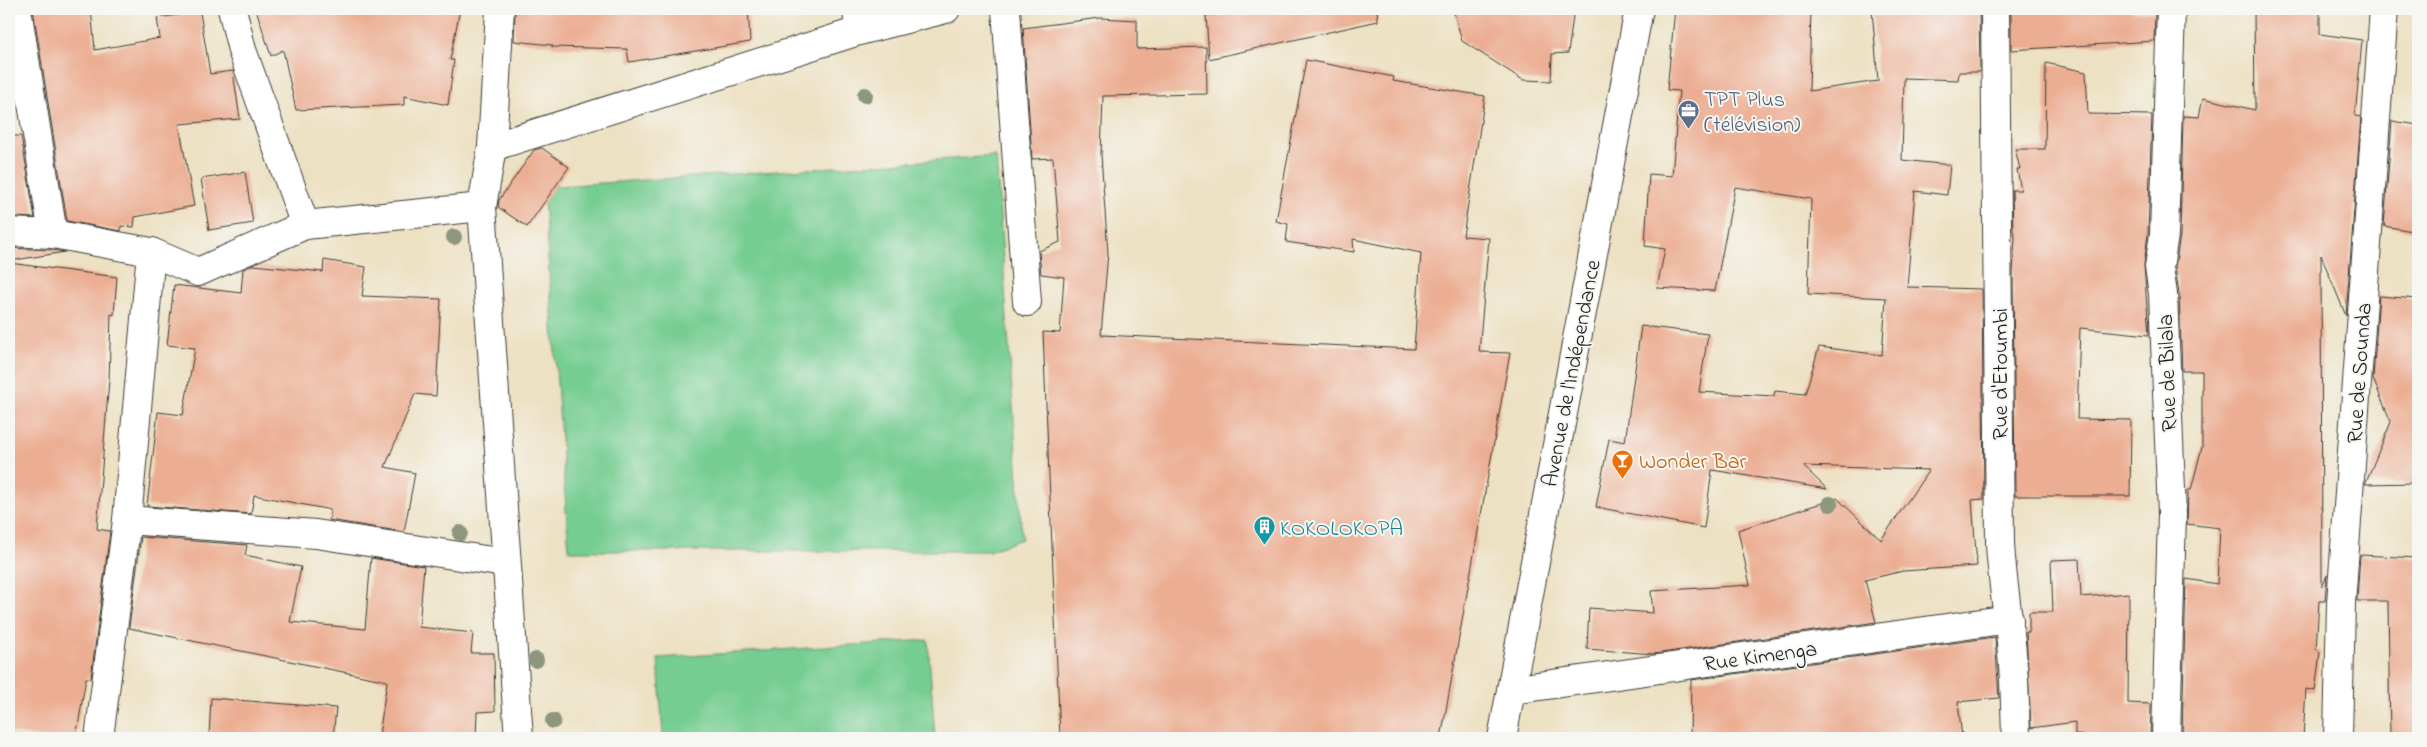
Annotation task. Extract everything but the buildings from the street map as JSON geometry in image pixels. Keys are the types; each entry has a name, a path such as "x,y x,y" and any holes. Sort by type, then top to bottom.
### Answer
{"street":[{"path":"17,9 53,234"},
{"path":"232,9 242,50 305,226"},
{"path":"500,9 492,147 482,207 519,738"},
{"path":"492,147 858,20 946,9"},
{"path":"1006,9 1027,302"},
{"name":"Avenue de l'Indépendance","path":"1502,738 1639,9"},
{"name":"Rue d'Etoumbi","path":"1995,9 2000,542 2002,582 2009,619 2016,699 2016,738"},
{"name":"Rue de Bilala","path":"2166,738 2172,514 2163,294 2159,267 2164,235 2171,9"},
{"name":"Rue de Sounda","path":"2338,738 2341,603 2384,9"},
{"path":"9,232 53,234 151,252 198,272 305,226 482,207"},
{"path":"99,738 127,520 151,252"},
{"path":"127,520 316,534 506,563"},
{"name":"Rue Kimenga","path":"1511,690 2009,619"}],"green space":[{"path":"996,156 1022,539 989,551 569,551 543,187"},
{"path":"928,640 935,738 663,738 658,658"}],"place":[{"name":"TPT Plus (télévision)","path":"1688,130"},
{"name":"Wonder Bar","path":"1623,479"},
{"name":"KOKOLOKOPA","path":"1264,546"}]}
